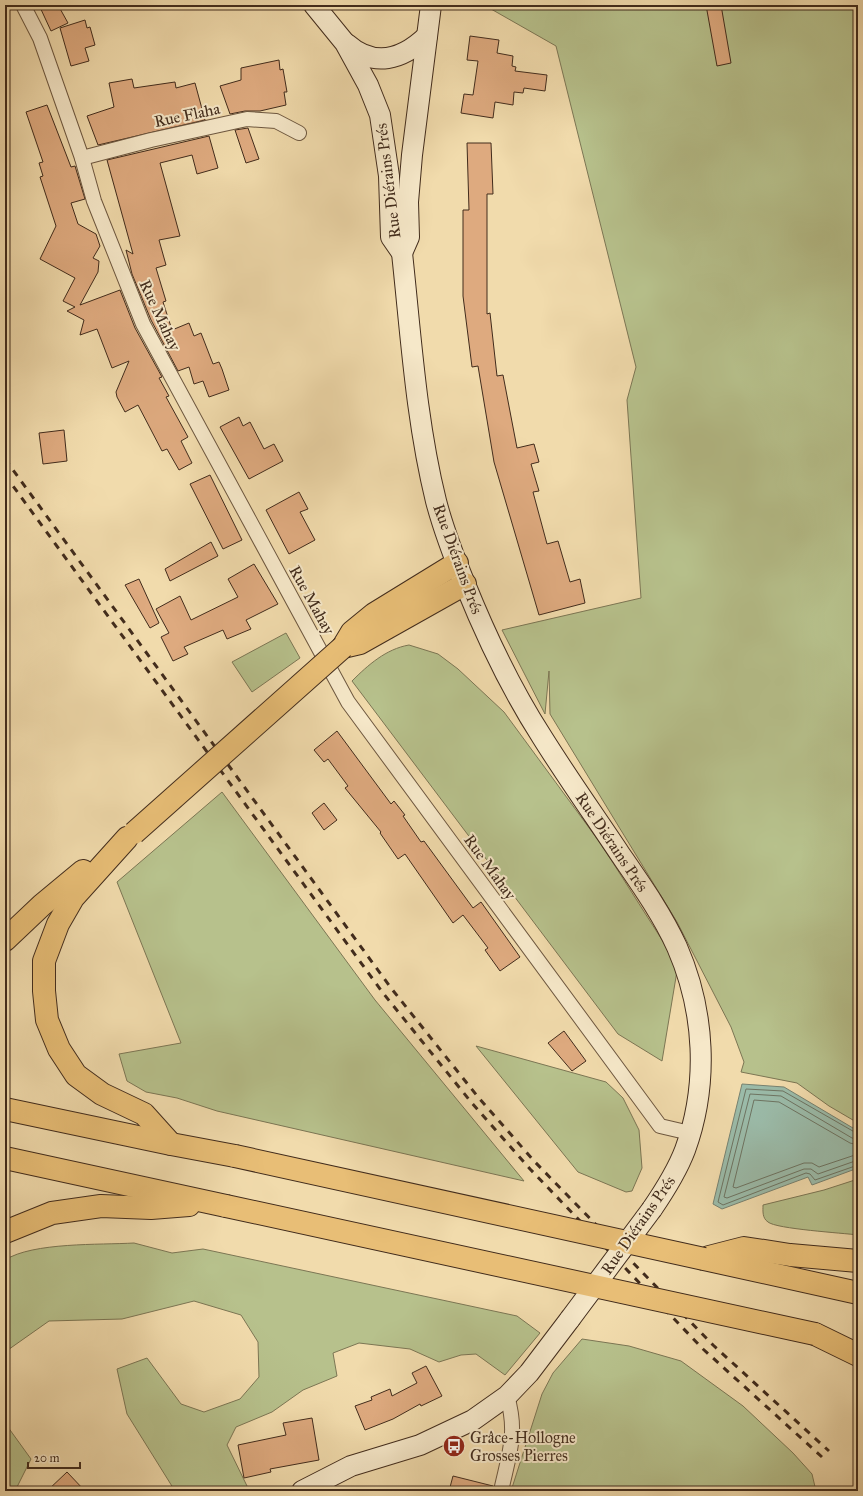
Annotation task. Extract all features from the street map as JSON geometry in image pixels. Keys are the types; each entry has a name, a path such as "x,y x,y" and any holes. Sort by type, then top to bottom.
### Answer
{"highway":[{"path":"5,940 42,904 77,875 130,836 352,641 374,614 401,596 457,563"},
{"path":"352,641 465,584"},
{"path":"130,836 73,898 58,924 44,961 44,991 47,1020 59,1049 76,1076 102,1094 144,1114 171,1144"},
{"path":"5,1109 235,1156 855,1292"},
{"path":"5,1158 858,1344"},
{"path":"5,1232 52,1214 101,1206 151,1208 220,1205"},
{"path":"704,1258 744,1248 790,1255 858,1261"},
{"path":"815,1334 858,1355"}],"main road":[{"name":"Rue Diérains Prés","path":"302,1491 351,1466 420,1445 456,1429 473,1420 507,1396 529,1373 652,1209 677,1168 690,1133 698,1094 701,1068 698,1016 693,993 676,946 667,927 632,871 540,735 493,648 457,563 436,503 427,457 419,410 402,254 391,237 389,176 380,116 368,85 345,43 314,5"},
{"name":"Rue Diérains Prés","path":"402,254 409,237 410,186 431,5"},
{"name":"Rue Diérains Prés","path":"345,43 364,56 389,59 403,53 427,36"}],"street":[{"name":"Rue Mahay","path":"23,5 40,38 82,158 99,215 142,324 348,702 660,1126 690,1133"},
{"name":"Rue Flaha","path":"82,158 151,140 247,119 276,121 298,133"},
{"path":"501,1491 513,1436 512,1414 507,1396"}],"green space":[{"path":"484,5 858,5 858,1123 829,1106 797,1083 741,1072 744,1062 731,1027 677,922 550,714 549,671 545,714 502,630 641,598 627,400 636,367 556,46"},
{"path":"286,633 300,658 252,692 232,662"},
{"path":"409,645 438,654 458,669 504,712 601,844 678,965 662,1061 618,1034 352,681 378,658 393,650"},
{"path":"222,792 375,1000 524,1181 217,1111 177,1098 146,1092 127,1081 119,1054 181,1043 117,882"},
{"path":"476,1046 606,1082 623,1098 639,1130 642,1168 632,1191 626,1192 578,1172"},
{"path":"858,1179 858,1235 783,1227 768,1222 764,1216 763,1205 824,1190"},
{"path":"134,1243 172,1253 203,1249 517,1316 540,1333 505,1375 476,1354 461,1355 439,1362 410,1349 359,1343 333,1353 337,1376 303,1390 272,1412 236,1427 227,1445 248,1488 246,1491 175,1491 127,1414 117,1369 147,1358 181,1404 204,1412 240,1399 259,1377 258,1342 241,1315 194,1301 122,1319 49,1321 5,1352 5,1260 17,1254 49,1247"},
{"path":"582,1339 629,1346 681,1361 743,1406 793,1453 812,1474 816,1491 644,1491 642,1487 638,1491 511,1491 542,1394 553,1373"},
{"path":"5,1423 31,1459 15,1491 5,1491"}],"water":[{"path":"742,1084 784,1087 858,1131 858,1168 812,1185 808,1177 722,1209 713,1204"}],"building":[{"path":"39,5 58,5 68,23 51,31"},
{"path":"706,5 721,5 731,63 717,66"},
{"path":"85,20 87,28 90,27 95,45 85,48 89,61 71,66 60,28"},
{"path":"470,36 499,40 497,53 513,56 512,66 516,67 515,71 547,75 545,91 524,88 523,93 514,92 513,105 495,102 493,118 461,113 464,94 473,95 478,61 467,60"},
{"path":"279,60 280,70 283,69 287,92 284,92 286,105 260,111 245,111 230,114 220,86 241,80 241,68"},
{"path":"132,79 134,88 175,82 176,88 195,83 205,120 98,145 87,116 114,107 109,83"},
{"path":"47,105 71,167 75,166 85,199 71,203 78,224 96,234 100,246 93,258 99,261 98,272 80,305 120,290 135,328 162,377 159,378 169,396 166,397 188,437 181,441 192,463 179,470 167,449 162,451 138,405 125,412 117,397 116,392 129,361 112,368 97,329 80,335 84,320 67,311 75,307 63,301 75,278 40,259 56,226 40,177 43,176 39,163 43,162 26,112"},
{"path":"248,128 259,159 246,163 235,130"},
{"path":"209,136 218,168 197,174 192,155 160,163 180,236 159,240 166,265 156,268 166,301 163,302 172,330 189,323 194,336 201,333 213,364 219,362 222,369 229,390 209,397 203,381 194,384 189,367 178,371 151,320 132,274 126,250 133,254 107,160"},
{"path":"467,143 491,143 493,194 487,194 487,314 490,313 497,376 503,375 517,448 534,444 539,462 531,464 539,491 533,492 547,544 558,541 570,582 580,579 585,603 539,615 494,462 478,366 472,367 463,296 463,210 469,210"},
{"path":"239,417 243,426 250,422 264,449 274,444 283,461 249,479 220,427"},
{"path":"64,430 67,461 43,464 39,433"},
{"path":"210,475 242,540 223,549 190,484"},
{"path":"299,492 308,509 300,512 315,540 289,554 266,510"},
{"path":"211,542 218,556 170,581 165,569"},
{"path":"254,564 278,604 246,620 251,629 227,639 223,630 184,647 188,654 173,661 161,637 169,633 156,609 180,596 191,620 238,597 228,579"},
{"path":"139,579 159,623 150,628 125,585"},
{"path":"337,731 391,804 394,801 405,815 403,816 421,842 424,841 473,908 481,902 520,957 500,971 485,950 488,948 463,915 453,923 405,854 398,859 380,833 381,832 345,788 348,786 328,759 324,762 314,750"},
{"path":"324,803 337,820 324,830 312,813"},
{"path":"564,1031 586,1061 572,1071 548,1043"},
{"path":"426,1366 442,1396 421,1406 420,1404 393,1419 365,1430 355,1406 372,1400 371,1397 390,1389 392,1396 417,1383 412,1373"},
{"path":"312,1418 319,1460 270,1469 271,1472 244,1478 238,1445 286,1435 283,1423"},
{"path":"67,1472 85,1491 47,1491"},
{"path":"453,1476 493,1486 493,1491 449,1491"}],"railway":[{"path":"5,459 391,988 478,1097 535,1162 713,1345 829,1451"},
{"path":"5,475 383,993 471,1102 530,1169 703,1349 822,1457"}],"place":[{"name":"Grâce-Hollogne Grosses Pierres","path":"454,1446"}]}
